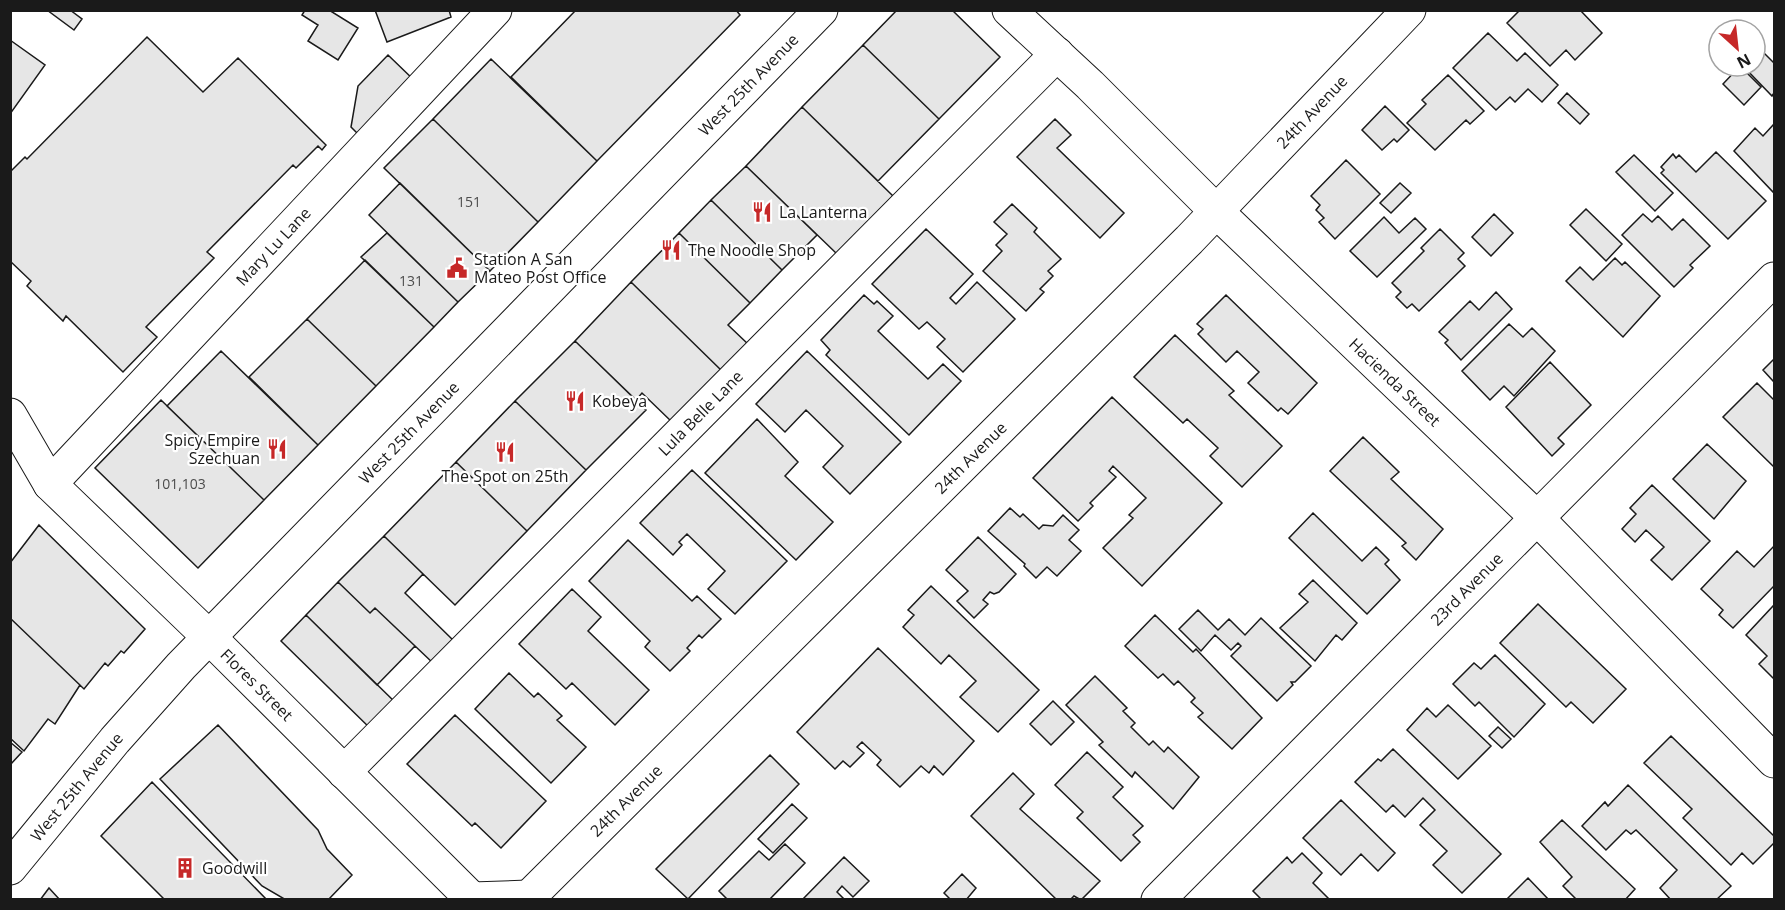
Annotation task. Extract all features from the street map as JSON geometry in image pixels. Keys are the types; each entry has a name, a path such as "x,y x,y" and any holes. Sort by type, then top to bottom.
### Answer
{"street":[{"name":"Mary Lu Lane","path":"50,484 495,10"},
{"name":"West 25th Avenue","path":"10,868 115,740 209,637 821,10"},
{"name":"24th Avenue","path":"530,899 1216,211 1409,10"},
{"name":"Hacienda Street","path":"1028,16 1057,54 1216,211 1537,518 1774,760"},
{"name":"Lula Belle Lane","path":"344,772 1057,54"},
{"name":"23rd Avenue","path":"1158,900 1774,279"},
{"name":"Flores Street","path":"10,415 50,484 209,637 472,899 530,899"}],"building":[{"path":"47,10 70,10 82,19 74,30"},
{"path":"305,10 329,10 358,28 338,60 308,41 318,25 302,15"},
{"path":"375,10 449,10 451,17 387,42"},
{"path":"576,10 736,10 740,15 597,161 511,77"},
{"path":"897,10 952,10 1000,57 939,119 863,45"},
{"path":"1520,10 1580,10 1602,33 1575,60 1566,50 1550,66 1507,23"},
{"path":"1488,33 1517,61 1525,53 1558,85 1542,102 1528,89 1515,102 1510,97 1496,110 1453,68"},
{"path":"147,37 203,92 238,58 326,145 322,150 318,146 296,168 293,165 207,252 214,258 146,327 157,337 123,372 66,316 63,321 27,286 31,281 10,261 10,172 25,157 27,159"},
{"path":"10,40 45,65 10,114"},
{"path":"863,45 939,119 878,181 802,107"},
{"path":"388,55 417,83 363,139 351,127 358,86"},
{"path":"1767,56 1774,63 1774,93 1772,96 1755,78 1767,78"},
{"path":"491,59 597,161 538,222 433,119"},
{"path":"1448,75 1484,111 1470,124 1466,120 1435,150 1407,123 1426,104 1422,100"},
{"path":"1729,78 1752,78 1761,87 1744,105 1723,84"},
{"path":"1567,93 1589,114 1580,124 1558,103"},
{"path":"1385,106 1409,130 1397,142 1394,139 1382,150 1362,130"},
{"path":"802,107 893,196 837,254 746,166"},
{"path":"433,119 538,222 490,271 384,168"},
{"path":"1055,119 1071,135 1057,148 1124,213 1100,238 1017,157"},
{"path":"1774,124 1774,193 1734,151 1755,128 1763,136"},
{"path":"1716,152 1766,201 1728,239 1661,173 1664,170 1661,167 1673,154 1676,158 1679,155 1696,172"},
{"path":"1634,155 1673,193 1655,211 1616,172"},
{"path":"1346,160 1380,194 1335,239 1319,222 1324,218 1316,210 1320,205 1311,196"},
{"path":"746,166 817,235 782,270 711,200"},
{"path":"400,183 490,271 458,302 369,215"},
{"path":"1400,183 1411,193 1391,213 1380,203"},
{"path":"711,200 782,270 750,303 679,233"},
{"path":"1012,204 1037,228 1034,232 1061,259 1048,271 1053,276 1040,289 1044,292 1026,311 983,271 1002,251 996,245 1007,234 994,222"},
{"path":"1586,209 1622,244 1606,261 1570,225"},
{"path":"1494,214 1513,233 1491,256 1472,237"},
{"path":"1643,214 1652,222 1658,216 1672,230 1683,219 1710,246 1690,265 1693,268 1674,287 1622,235"},
{"path":"1384,217 1399,233 1415,218 1426,229 1377,277 1350,251"},
{"path":"926,229 973,274 950,298 956,304 977,282 1015,319 963,372 937,347 945,339 927,322 919,329 872,284"},
{"path":"1440,229 1464,253 1458,259 1465,266 1419,311 1412,304 1407,308 1396,297 1401,292 1392,283 1424,251 1421,248"},
{"path":"387,233 458,302 434,327 361,257"},
{"path":"679,233 750,303 728,325 749,345 723,372 631,282"},
{"path":"1615,258 1622,265 1625,262 1660,296 1623,337 1566,281 1580,267 1593,280"},
{"path":"365,260 434,327 376,386 307,319"},
{"path":"631,282 723,372 673,423 642,393 636,400 575,341"},
{"path":"1496,292 1512,309 1461,360 1445,343 1448,340 1439,332 1470,301 1479,310"},
{"path":"864,295 874,304 877,301 893,316 878,331 928,379 943,364 961,381 909,435 826,355 830,350 821,340"},
{"path":"1226,295 1317,383 1288,414 1281,408 1278,411 1248,383 1259,372 1237,351 1226,362 1198,334 1203,329 1197,324"},
{"path":"307,319 376,386 318,445 249,377"},
{"path":"1509,324 1523,337 1532,328 1555,351 1514,396 1504,386 1490,400 1462,371"},
{"path":"1175,335 1234,391 1229,395 1282,446 1242,487 1210,456 1218,448 1187,419 1183,423 1134,377"},
{"path":"575,341 646,410 586,470 515,401"},
{"path":"221,351 318,445 264,500 167,406"},
{"path":"807,351 901,442 850,494 823,467 843,446 806,410 785,432 756,404"},
{"path":"1774,359 1774,382 1763,370"},
{"path":"1550,362 1591,405 1558,438 1564,444 1552,456 1506,407"},
{"path":"1757,383 1774,400 1774,467 1723,417"},
{"path":"1112,397 1222,503 1142,586 1103,548 1133,518 1129,515 1146,498 1113,466 1109,471 1116,477 1090,503 1093,506 1078,521 1033,478"},
{"path":"161,400 264,500 198,568 95,468"},
{"path":"515,401 586,470 527,531 456,462"},
{"path":"757,419 798,462 785,476 833,522 796,560 705,473"},
{"path":"1363,437 1399,472 1391,479 1443,529 1416,560 1402,546 1406,543 1330,471"},
{"path":"1707,444 1746,481 1714,519 1673,479"},
{"path":"456,462 527,531 455,605 384,536"},
{"path":"692,470 787,561 735,614 708,589 725,571 687,534 679,542 682,545 673,555 640,523"},
{"path":"1652,485 1710,541 1672,580 1651,560 1664,547 1646,530 1635,542 1622,529 1636,514 1630,508"},
{"path":"1010,508 1020,517 1023,514 1039,529 1043,525 1053,526 1063,515 1079,530 1069,540 1081,551 1057,576 1047,567 1036,578 1024,566 1025,564 988,531"},
{"path":"1313,513 1362,561 1376,547 1389,560 1385,564 1400,580 1367,614 1289,538"},
{"path":"39,525 145,629 124,653 121,651 108,666 105,663 84,689 10,618 10,563"},
{"path":"384,536 423,574 405,593 455,642 434,664 375,608 370,613 338,582"},
{"path":"978,537 1016,574 999,592 994,594 990,592 983,600 988,604 974,618 957,601 968,591 946,570"},
{"path":"628,540 692,601 697,596 721,619 702,638 699,635 687,648 690,651 670,671 645,647 650,641 589,581"},
{"path":"1774,546 1774,586 1733,628 1719,615 1723,610 1701,589 1737,551 1754,567"},
{"path":"1313,580 1357,623 1342,640 1336,635 1315,661 1280,628 1308,602 1299,594"},
{"path":"338,582 370,613 375,608 415,646 377,685 306,615"},
{"path":"931,586 1039,690 998,732 960,697 976,681 949,655 941,664 903,627 914,615 908,610"},
{"path":"572,589 601,617 588,631 649,690 615,725 572,683 566,689 519,644"},
{"path":"1538,604 1626,689 1593,723 1571,702 1566,707 1500,643"},
{"path":"1774,605 1774,679 1759,664 1767,656 1746,635"},
{"path":"1198,610 1218,630 1229,619 1245,635 1261,618 1311,666 1295,682 1291,682 1293,685 1277,701 1231,656 1241,646 1238,643 1231,650 1215,635 1201,651 1179,629"},
{"path":"306,615 400,707 375,733 281,641"},
{"path":"1155,615 1193,652 1196,649 1262,718 1232,749 1198,717 1203,713 1191,702 1195,698 1178,681 1174,685 1163,674 1158,678 1125,646"},
{"path":"10,618 80,685 55,724 48,719 24,751 10,738"},
{"path":"878,648 974,741 943,775 934,766 929,773 921,766 900,787 877,765 881,760 862,742 857,747 864,753 850,767 843,761 835,769 797,732"},
{"path":"1495,655 1545,704 1514,737 1479,702 1475,706 1453,684 1474,663 1481,669"},
{"path":"509,673 534,697 538,693 562,716 557,720 586,747 551,783 475,709"},
{"path":"1095,676 1127,708 1123,711 1135,723 1131,727 1149,745 1153,741 1164,752 1168,747 1199,777 1173,809 1135,772 1132,777 1099,745 1103,742 1066,705"},
{"path":"1053,701 1074,722 1051,745 1030,724"},
{"path":"1448,705 1491,746 1458,779 1407,730 1427,708 1436,717"},
{"path":"455,715 546,801 501,848 475,823 472,826 407,764"},
{"path":"218,725 318,830 327,849 352,875 328,900 286,900 262,886 160,779"},
{"path":"1498,727 1511,739 1502,748 1489,736"},
{"path":"1671,736 1774,836 1774,843 1753,864 1742,853 1731,865 1683,818 1692,809 1644,763"},
{"path":"10,742 22,752 10,765"},
{"path":"1393,749 1501,854 1462,893 1433,865 1447,851 1420,825 1435,810 1423,798 1405,817 1393,805 1386,812 1355,782 1378,759 1381,761"},
{"path":"1087,752 1123,787 1113,797 1143,826 1133,835 1140,842 1121,861 1077,818 1083,812 1055,785"},
{"path":"770,755 799,784 688,899 656,869"},
{"path":"1013,773 1034,794 1020,809 1100,881 1081,900 1074,896 1070,900 1057,900 971,816"},
{"name":"Goodwill","path":"152,782 267,900 165,900 101,836"},
{"path":"1628,785 1731,886 1716,900 1671,900 1660,888 1677,870 1636,830 1631,834 1626,830 1606,850 1582,826 1605,802 1608,806"},
{"path":"1341,800 1395,853 1378,871 1361,854 1341,875 1303,838"},
{"path":"792,804 807,818 773,853 758,839"},
{"path":"1562,820 1635,889 1625,900 1577,900 1563,886 1572,877 1540,842"},
{"path":"785,844 805,863 769,900 728,900 719,891 759,851 769,860"},
{"path":"1302,853 1322,873 1313,883 1330,900 1262,900 1253,891 1287,857 1292,863"},
{"path":"844,857 869,881 853,897 842,886 837,892 845,900 802,900"},
{"path":"962,874 976,888 966,900 951,900 944,893"},
{"path":"1528,878 1549,900 1506,900"},
{"path":"49,888 60,900 40,900"}],"place":[{"name":"La Lanterna","path":"762,212"},
{"name":"The Noodle Shop","path":"671,250"},
{"name":"Station A San Mateo Post Office","path":"457,268"},
{"name":"Kobeya","path":"575,401"},
{"name":"Spicy Empire Szechuan","path":"277,449"},
{"name":"The Spot on 25th","path":"505,452"},
{"name":"Goodwill","path":"185,868"}]}
